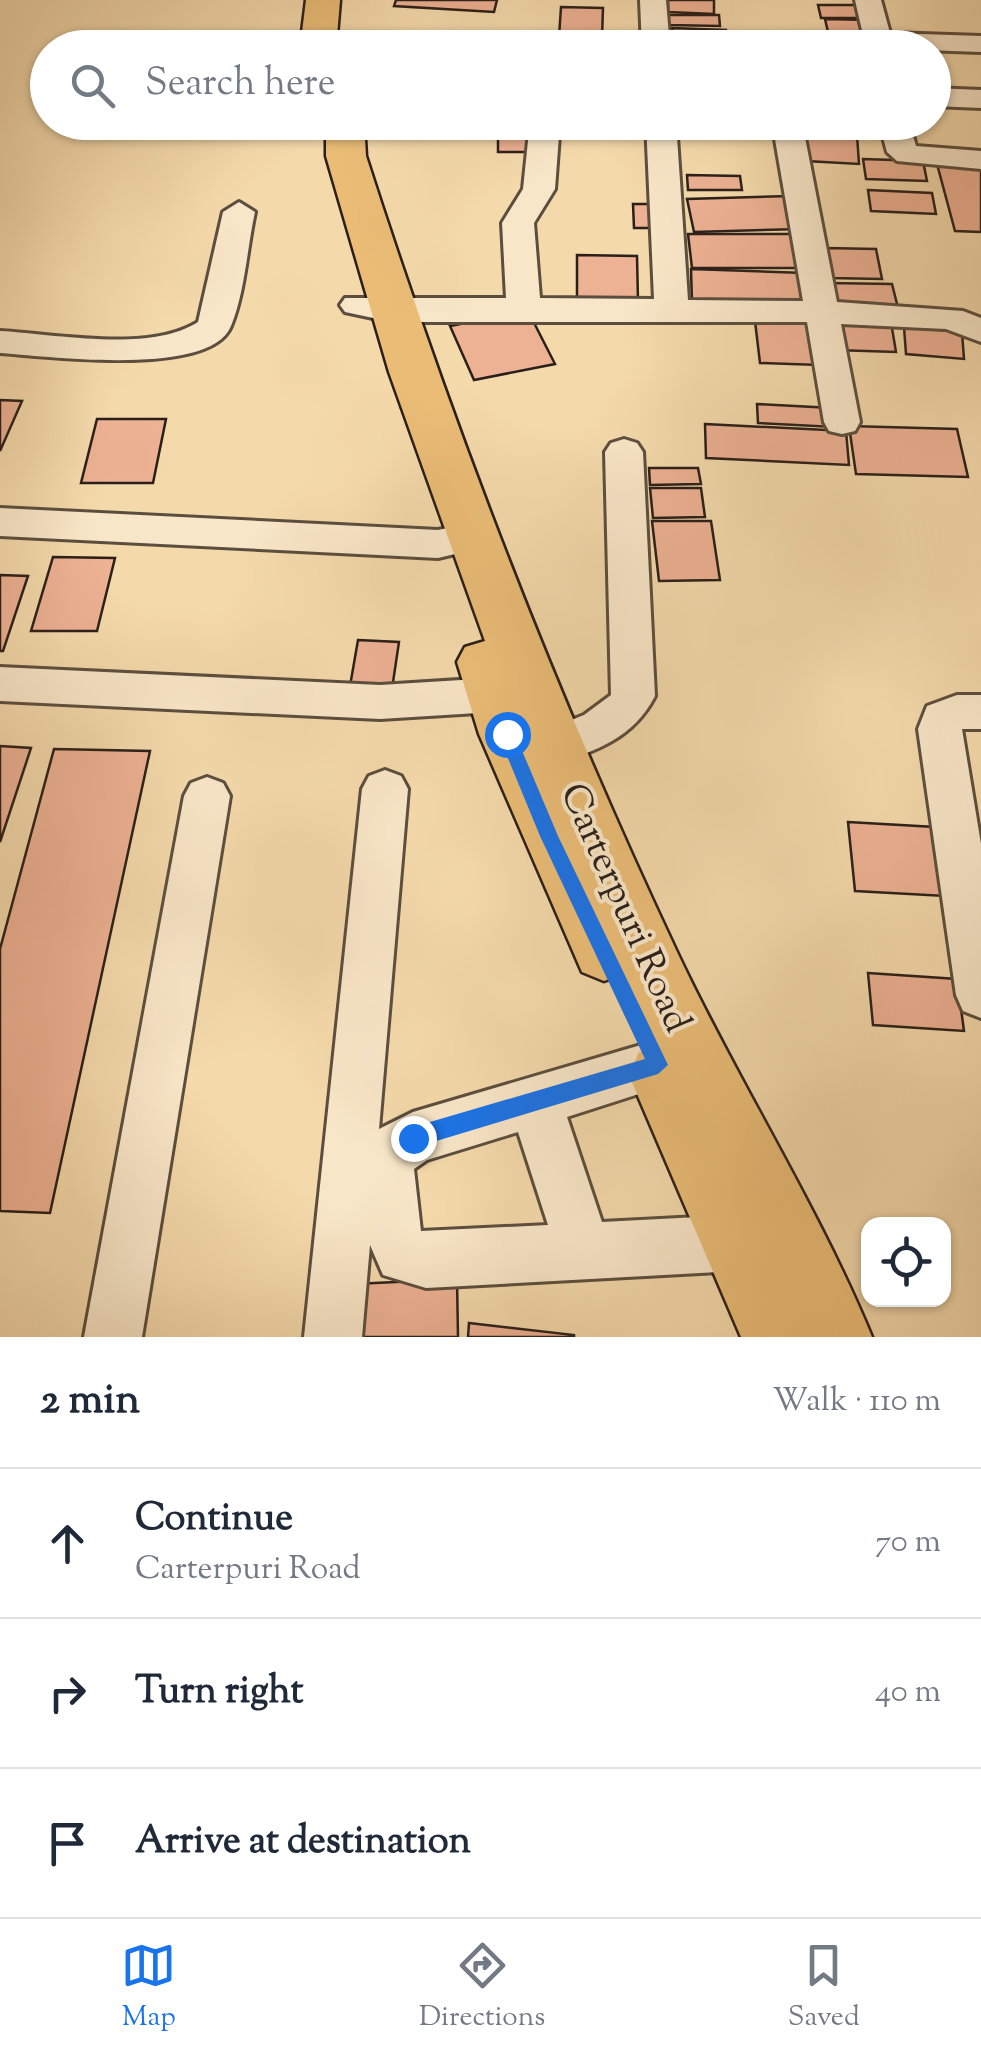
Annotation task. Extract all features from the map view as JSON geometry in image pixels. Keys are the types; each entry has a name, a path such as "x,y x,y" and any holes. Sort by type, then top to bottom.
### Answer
{"main road":[{"path":"320,30 323,0"},
{"path":"348,30 350,0"},
{"name":"Carterpuri Road","path":"316,140 316,158 514,694 555,746 681,1028 834,1337"},
{"name":"Carterpuri Road","path":"346,140 374,308"},
{"name":"Carterpuri Road","path":"514,694 507,734 549,836 658,1065 779,1337"}],"street":[{"path":"653,0 655,30"},
{"path":"868,0 876,30"},
{"path":"951,44 981,44"},
{"path":"951,97 981,98"},
{"path":"524,308 518,223 539,189 543,140"},
{"path":"662,140 672,310"},
{"path":"790,140 842,422"},
{"path":"899,140 902,152 908,155 981,160"},
{"path":"0,342 161,348 202,340 214,328 240,212"},
{"path":"374,308 823,312 952,319 981,331"},
{"path":"555,746 612,722 627,710 633,696 624,452"},
{"path":"0,522 456,540"},
{"path":"0,684 360,701 514,694"},
{"path":"981,712 957,712 942,718 940,729 981,995"},
{"path":"333,1337 385,789"},
{"path":"113,1337 207,796"},
{"path":"658,1065 413,1138 386,1156 389,1224 403,1254 426,1260 737,1243"},
{"path":"535,1101 584,1252"}],"building":[{"path":"396,0 497,0 494,12 394,6"},
{"path":"668,0 714,0 714,14 668,12"},
{"path":"818,5 865,5 868,18 821,18"},
{"path":"561,7 603,8 602,30 559,30"},
{"path":"667,15 719,15 720,26 668,25"},
{"path":"825,19 869,20 872,30 828,30"},
{"path":"498,140 542,140 542,152 498,152"},
{"path":"805,140 857,140 859,164 806,161"},
{"path":"863,159 923,161 927,181 866,179"},
{"path":"937,164 981,165 981,232 955,231"},
{"path":"687,175 740,176 742,190 688,190"},
{"path":"868,190 932,193 936,214 871,211"},
{"path":"790,196 800,229 694,232 687,199"},
{"path":"633,204 661,204 664,228 634,228"},
{"path":"688,234 797,234 804,268 692,268"},
{"path":"825,248 876,249 882,279 830,278"},
{"path":"577,255 637,256 638,301 577,300"},
{"path":"691,269 805,273 809,308 692,303"},
{"path":"828,283 892,284 898,308 832,307"},
{"path":"528,311 555,364 474,380 450,326"},
{"path":"831,320 891,322 896,352 835,350"},
{"path":"755,321 813,323 819,365 760,363"},
{"path":"904,327 962,332 964,359 906,354"},
{"path":"0,400 22,401 0,451"},
{"path":"757,404 832,408 834,427 758,423"},
{"path":"97,419 166,419 153,483 81,483"},
{"path":"705,424 846,431 849,465 706,458"},
{"path":"849,426 957,429 968,477 856,474"},
{"path":"649,468 698,468 701,484 650,485"},
{"path":"650,488 701,488 705,517 653,518"},
{"path":"652,521 711,521 720,580 659,581"},
{"path":"53,557 115,558 97,631 31,631"},
{"path":"0,575 28,576 3,651 0,651"},
{"path":"358,640 399,642 392,689 350,686"},
{"path":"0,746 31,748 0,842"},
{"path":"54,749 150,751 50,1213 0,1211 0,949"},
{"path":"848,822 935,827 945,896 855,891"},
{"path":"868,973 957,979 964,1031 873,1025"},
{"path":"457,1279 458,1337 353,1337 355,1284"},
{"path":"469,1323 574,1335 574,1337 468,1337"}],"route":[{"path":"413,1138 658,1065 549,836 507,734"}]}
